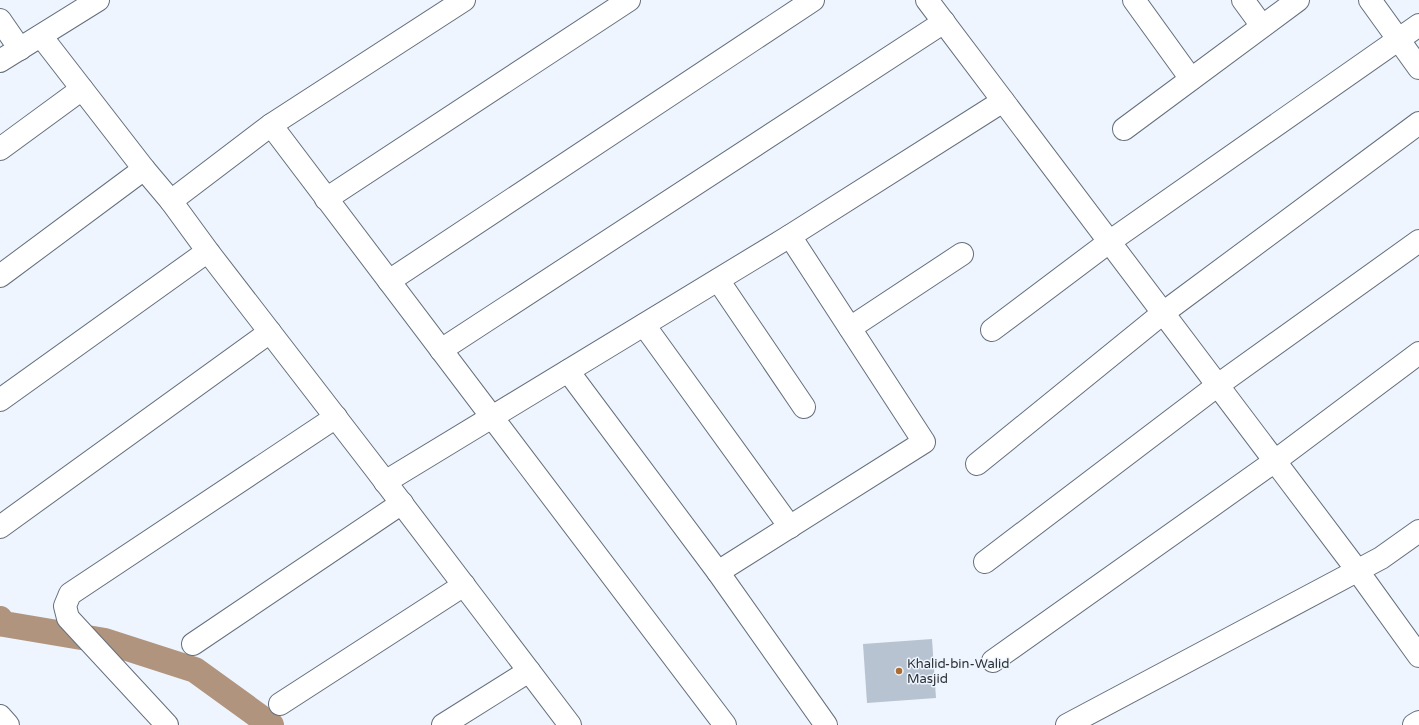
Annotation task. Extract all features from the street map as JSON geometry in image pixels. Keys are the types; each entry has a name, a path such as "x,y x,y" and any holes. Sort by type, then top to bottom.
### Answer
{"street":[{"path":"0,61 98,0"},
{"path":"171,201 271,125 464,0"},
{"path":"326,198 629,0"},
{"path":"389,281 813,0"},
{"path":"927,0 1357,570 1419,656"},
{"path":"1134,0 1191,79"},
{"path":"1244,0 1262,26"},
{"path":"1124,129 1298,0"},
{"path":"1370,0 1419,68"},
{"path":"0,20 20,49"},
{"path":"441,350 944,22"},
{"path":"992,330 1109,242 1419,25"},
{"path":"41,36 144,169 171,201 209,253 402,503 570,725"},
{"path":"0,149 82,89"},
{"path":"385,482 790,236 1003,101"},
{"path":"977,464 1163,313 1419,123"},
{"path":"271,125 725,725"},
{"path":"0,276 144,169"},
{"path":"718,572 924,442 790,236"},
{"path":"985,562 1218,386 1419,241"},
{"path":"0,400 202,256 209,253"},
{"path":"850,328 962,254"},
{"path":"718,280 804,407"},
{"path":"644,325 790,527"},
{"path":"0,527 270,332"},
{"path":"993,661 1275,461 1419,353"},
{"path":"568,370 718,572 826,725"},
{"path":"167,725 68,618 65,606 70,594 336,418"},
{"path":"193,644 402,503"},
{"path":"1067,725 1381,558 1419,531"},
{"path":"280,704 464,585"},
{"path":"443,725 529,671"},
{"path":"0,716 8,725"},
{"path":"1414,725 1419,722"}],"building":[{"name":"Khalid-bin-Walid Masjid","path":"932,639 936,698 867,703 863,644"}],"waterway":[{"path":"0,619 4,624 105,641 195,670 271,725"}],"place":[{"name":"Khalid-bin-Walid Masjid","path":"899,671"}]}
